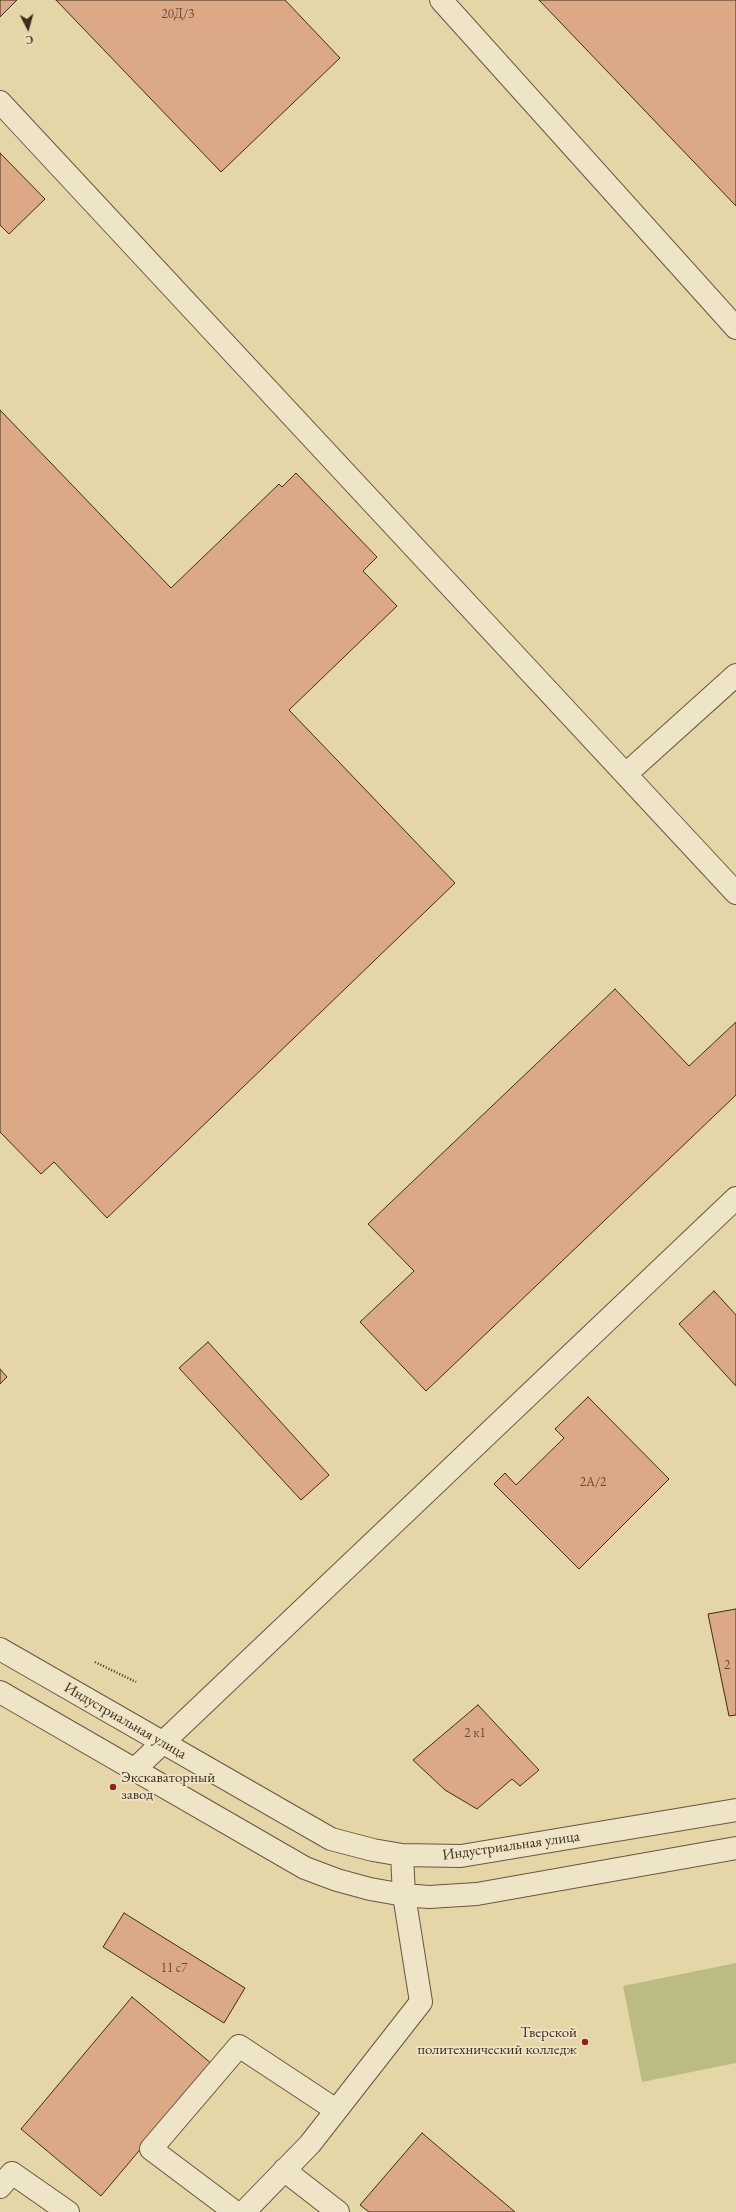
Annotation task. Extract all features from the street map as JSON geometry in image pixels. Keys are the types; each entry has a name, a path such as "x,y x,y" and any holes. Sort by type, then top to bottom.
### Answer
{"street":[{"path":"441,0 736,328"},
{"path":"0,102 736,893"},
{"path":"626,774 736,675"},
{"path":"136,1769 736,1198"},
{"name":"Индустриальная улица","path":"0,1650 331,1839 373,1850 402,1855 441,1857 481,1853 736,1810"},
{"path":"0,1692 136,1769 305,1868 354,1885 404,1895 453,1897 736,1848"},
{"path":"244,2212 310,2144 422,2002 404,1895 402,1855"},
{"path":"235,2212 151,2149 239,2046 336,2110"},
{"path":"284,2170 338,2212"},
{"path":"0,2187 12,2173 68,2212"}],"path":[{"path":"95,1662 136,1682"}],"green space":[{"path":"736,1963 736,2063 642,2082 623,1986"}],"building":[{"path":"0,0 17,0 0,17"},
{"path":"56,0 285,0 340,58 221,172"},
{"path":"539,0 736,0 736,206"},
{"path":"0,153 45,199 9,234 0,225"},
{"path":"0,410 171,588 279,484 282,487 296,473 377,557 363,571 397,606 289,710 455,883 107,1218 54,1162 41,1174 0,1132"},
{"path":"615,989 689,1066 736,1022 736,1095 426,1391 360,1322 414,1271 368,1224"},
{"path":"714,1291 736,1315 736,1386 679,1324"},
{"path":"208,1342 329,1475 301,1500 179,1368"},
{"path":"0,1369 7,1377 0,1384"},
{"path":"588,1397 669,1479 579,1569 494,1484 505,1473 516,1485 564,1438 555,1429"},
{"path":"736,1609 736,1715 729,1716 708,1614"},
{"path":"478,1705 539,1770 520,1786 512,1779 477,1809 445,1790 413,1760"},
{"path":"124,1913 245,1988 224,2023 103,1947"},
{"path":"132,1997 212,2064 101,2196 21,2129"},
{"path":"422,2133 515,2212 369,2212 360,2205"}],"place":[{"name":"Экскаваторный завод","path":"113,1787"},
{"name":"Тверской политехнический колледж","path":"585,2042"}]}
